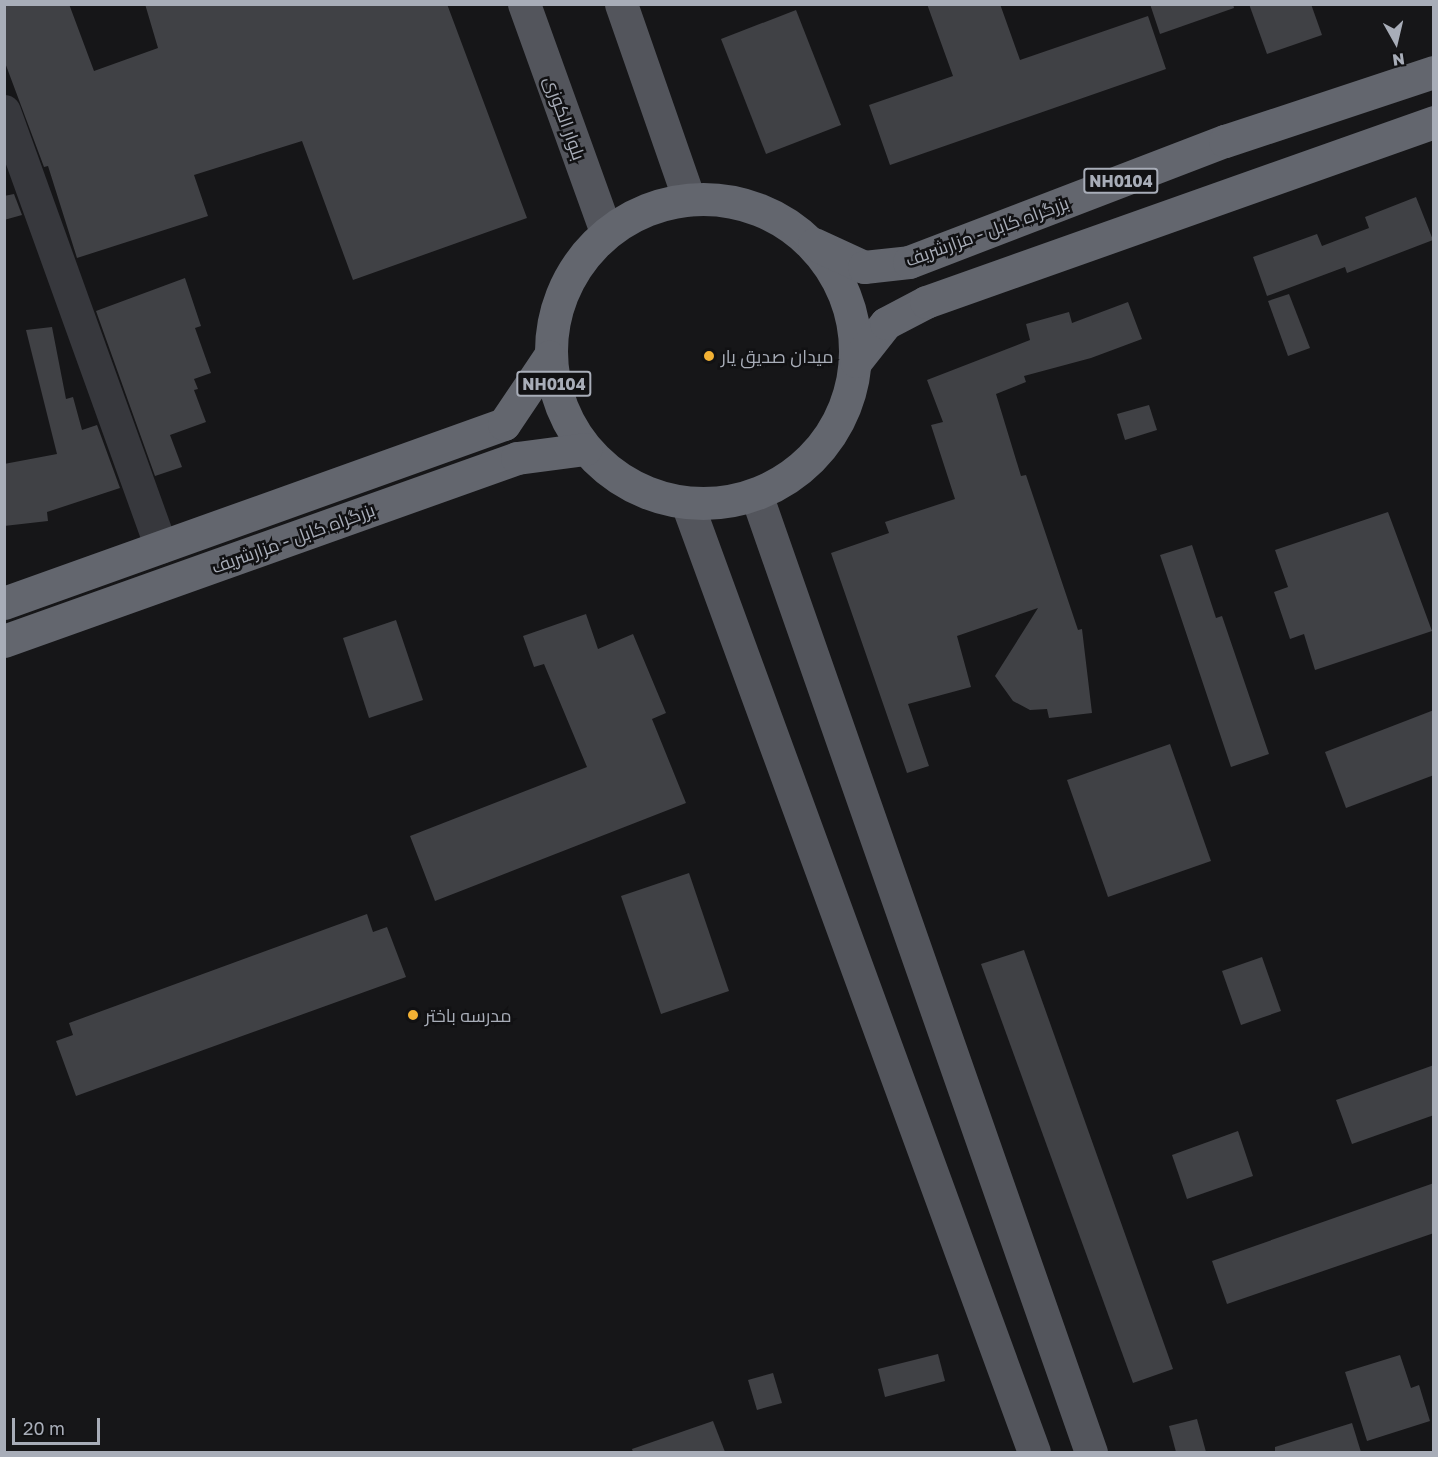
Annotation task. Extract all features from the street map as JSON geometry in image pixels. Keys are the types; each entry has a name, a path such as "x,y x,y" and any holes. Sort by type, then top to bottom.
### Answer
{"highway":[{"name":"بزرگراه کابل - مزارشریف","path":"812,243 864,267 909,262 1225,141 1434,72"},
{"name":"NH0104","path":"856,361 886,323 926,302 1434,122"},
{"name":"NH0104","path":"689,199 733,201 776,216 812,243 837,277 853,318 856,361 847,403 826,442 795,473 756,494 688,506 618,479 585,449 559,406 549,357 554,310 574,267 606,232 645,209 689,199"},
{"name":"بزرگراه کابل - مزارشریف","path":"4,603 504,424 549,357"},
{"name":"بزرگراه کابل - مزارشریف","path":"4,641 517,458 585,449"}],"main road":[{"name":"بلوار الکوزی","path":"524,4 606,232"},
{"path":"621,4 689,199"},
{"path":"756,494 1091,1452"},
{"path":"688,506 1034,1452"}],"street":[{"path":"4,111 17,184 161,547"}],"building":[{"path":"4,4 69,4 94,71 158,48 145,4 447,4 527,218 353,280 302,141 194,175 208,216 77,258 48,166 44,167 4,60"},
{"path":"927,4 1000,4 1020,60 1148,16 1166,69 890,165 869,105 953,76"},
{"path":"1150,4 1233,4 1234,8 1160,34"},
{"path":"1249,4 1311,4 1322,35 1267,54"},
{"path":"796,10 841,125 766,154 721,39"},
{"path":"14,194 22,215 4,220 4,196"},
{"path":"1416,197 1433,240 1347,273 1345,267 1267,296 1253,257 1317,234 1322,246 1369,228 1365,217"},
{"path":"185,278 201,326 195,328 211,373 194,379 198,389 194,390 206,422 170,435 182,467 155,476 96,311"},
{"path":"1289,294 1310,348 1288,356 1268,301"},
{"path":"1128,302 1142,339 1091,358 1024,376 1026,382 996,394 1021,476 1026,475 1078,630 1082,629 1092,713 1049,718 1047,709 1030,710 1013,701 995,676 1038,608 957,636 971,687 908,704 929,766 907,773 831,553 889,533 885,522 955,499 931,425 943,422 927,380 1030,340 1026,324 1069,312 1072,323"},
{"path":"52,327 66,399 73,397 82,430 97,425 120,488 47,512 48,521 4,526 4,464 57,454 26,330"},
{"path":"1149,405 1157,430 1125,440 1117,414"},
{"path":"1388,512 1432,631 1315,670 1304,634 1290,639 1274,592 1288,587 1275,550"},
{"path":"1192,545 1216,618 1222,616 1269,754 1231,767 1160,555"},
{"path":"586,614 598,649 633,634 666,713 652,719 686,803 435,901 410,836 587,767 544,664 534,667 523,636"},
{"path":"396,620 423,700 369,718 343,638"},
{"path":"1434,710 1434,775 1346,808 1325,752"},
{"path":"1170,744 1211,861 1108,897 1067,780"},
{"path":"689,873 729,991 661,1014 621,896"},
{"path":"367,914 373,932 387,927 406,977 76,1096 56,1041 73,1035 69,1023"},
{"path":"1024,950 1173,1369 1133,1383 981,964"},
{"path":"1262,957 1281,1011 1241,1025 1222,971"},
{"path":"1434,1065 1434,1115 1352,1144 1336,1100"},
{"path":"1238,1131 1253,1176 1187,1199 1172,1155"},
{"path":"1434,1183 1434,1233 1227,1304 1212,1261"},
{"path":"938,1354 945,1381 885,1397 878,1369"},
{"path":"1400,1355 1411,1388 1419,1385 1430,1421 1367,1441 1345,1372"},
{"path":"773,1373 782,1403 757,1410 748,1380"},
{"path":"1197,1419 1206,1452 1176,1452 1169,1426"},
{"path":"713,1421 725,1452 633,1452 632,1449"},
{"path":"1352,1423 1361,1452 1275,1452 1275,1447"}],"place":[{"name":"میدان صدیق یار","path":"709,356"},
{"name":"مدرسه باختر","path":"413,1015"}]}
